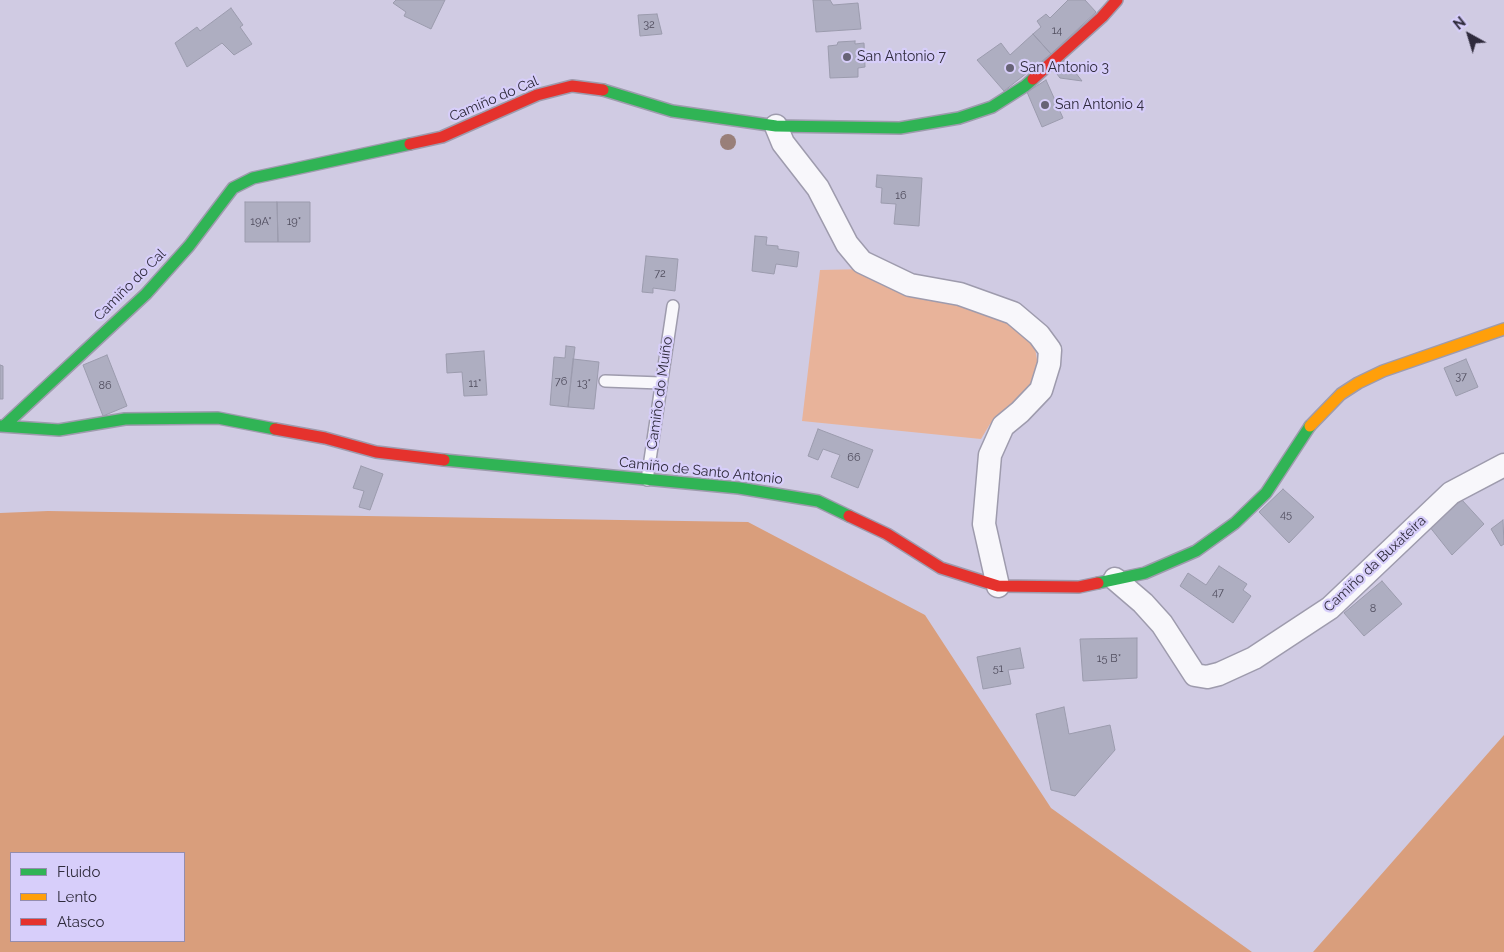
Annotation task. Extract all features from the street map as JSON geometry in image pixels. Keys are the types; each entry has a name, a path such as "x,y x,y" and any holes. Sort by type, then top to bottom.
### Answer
{"street":[{"name":"Camiño do Cal","path":"2,426 146,294 189,246 233,188 253,178 442,137 537,95 572,86 606,90 672,111 776,126 900,128 959,118 992,107 1025,86 1102,17 1116,0"},
{"path":"776,126 783,143 818,188 847,244 862,262 910,285 960,294 1012,313 1039,335 1050,350 1049,364 1041,390 1020,412 1003,426 990,455 984,524 998,586"},
{"name":"Camiño de Santo Antonio","path":"2,426 59,430 125,419 218,418 325,438 376,452 476,464 739,488 818,501 887,534 941,568 998,586 1079,587 1145,572 1196,551 1234,523 1266,493 1306,430 1341,394 1358,383 1384,371 1504,329"},
{"name":"Camiño da Buxateira","path":"1115,579 1162,624 1195,675 1213,676 1254,658 1330,608 1451,493 1504,465"}],"lane":[{"name":"Camiño do Muíño","path":"647,480 673,306"},
{"path":"605,381 662,383"}],"shaded area":[{"path":"868,269 1005,319 1035,348 1039,371 1036,386 990,424 981,439 802,421 820,270"},
{"path":"48,511 748,522 925,615 1051,808 1252,952 0,952 0,513"},
{"path":"1504,735 1504,952 1313,952"}],"building":[{"path":"396,0 445,0 431,29 404,16 406,12 393,3"},
{"path":"813,0 830,0 833,5 858,3 861,29 816,32"},
{"path":"1068,0 1085,0 1096,12 1051,54 1033,34 1041,27 1037,21 1046,14 1050,18"},
{"path":"231,8 243,25 240,27 252,44 234,55 222,43 187,67 175,43 197,27 200,31"},
{"path":"657,14 662,34 640,36 638,15"},
{"name":"San Antonio 3","path":"1033,34 1051,54 1004,91 977,60 1001,43 1010,55"},
{"name":"San Antonio 7","path":"855,41 855,44 864,43 865,67 858,68 858,77 830,78 828,46 837,45 838,42"},
{"path":"1065,59 1082,81 1060,78 1054,70"},
{"name":"San Antonio 4","path":"1046,80 1063,118 1042,127 1027,92"},
{"path":"877,175 922,178 919,226 894,224 896,204 881,203 882,188 876,187"},
{"path":"245,202 277,202 278,242 245,242"},
{"path":"277,202 310,202 310,242 278,242"},
{"path":"755,236 767,237 766,245 778,246 778,249 799,252 797,267 776,264 774,274 752,271"},
{"path":"646,256 678,259 675,291 653,288 653,293 642,292"},
{"path":"566,346 575,347 568,407 550,405 554,357 565,358"},
{"path":"484,351 487,395 464,396 462,372 447,373 446,354"},
{"path":"107,355 127,406 103,416 83,365"},
{"path":"573,359 599,362 594,409 568,407"},
{"path":"1466,359 1478,387 1456,396 1444,368"},
{"path":"0,365 3,366 3,399 0,399"},
{"path":"818,429 873,450 858,488 831,477 840,455 823,449 818,460 808,456"},
{"path":"361,466 383,474 370,510 359,507 364,491 353,488"},
{"path":"1283,489 1314,517 1289,543 1259,512"},
{"path":"1462,500 1484,524 1452,555 1429,526"},
{"path":"1503,520 1504,544 1501,546 1491,529"},
{"path":"1219,566 1247,584 1243,590 1251,596 1233,623 1180,586 1188,573 1206,585"},
{"path":"1382,581 1402,604 1364,636 1344,613"},
{"path":"1137,638 1137,678 1083,681 1080,639"},
{"path":"1020,648 1024,668 1008,670 1011,684 983,689 977,657"},
{"path":"1064,707 1069,734 1110,725 1115,750 1075,796 1051,790 1036,714"}],"traffic: fast":[{"path":"603,90 672,111 776,126 900,128 959,118 992,107 1033,79"},
{"path":"4,426 146,294 189,246 233,188 253,178 410,144"},
{"path":"0,426 59,430 125,419 218,418 275,429"},
{"path":"1098,583 1145,573 1196,551 1235,523 1266,493 1310,426"},
{"path":"444,460 739,488 818,501 849,516"}],"traffic: slow":[{"path":"1310,426 1341,394 1358,383 1383,371 1504,329"}],"traffic: jam":[{"path":"1033,79 1102,17 1117,0"},
{"path":"410,144 442,137 537,95 572,86 603,90"},
{"path":"275,429 325,438 376,452 444,460"},
{"path":"849,516 887,534 941,568 998,586 1079,587 1098,583"}],"place":[{"name":"San Antonio 7","path":"847,57"},
{"name":"San Antonio 3","path":"1010,68"},
{"name":"San Antonio 4","path":"1045,105"}]}
